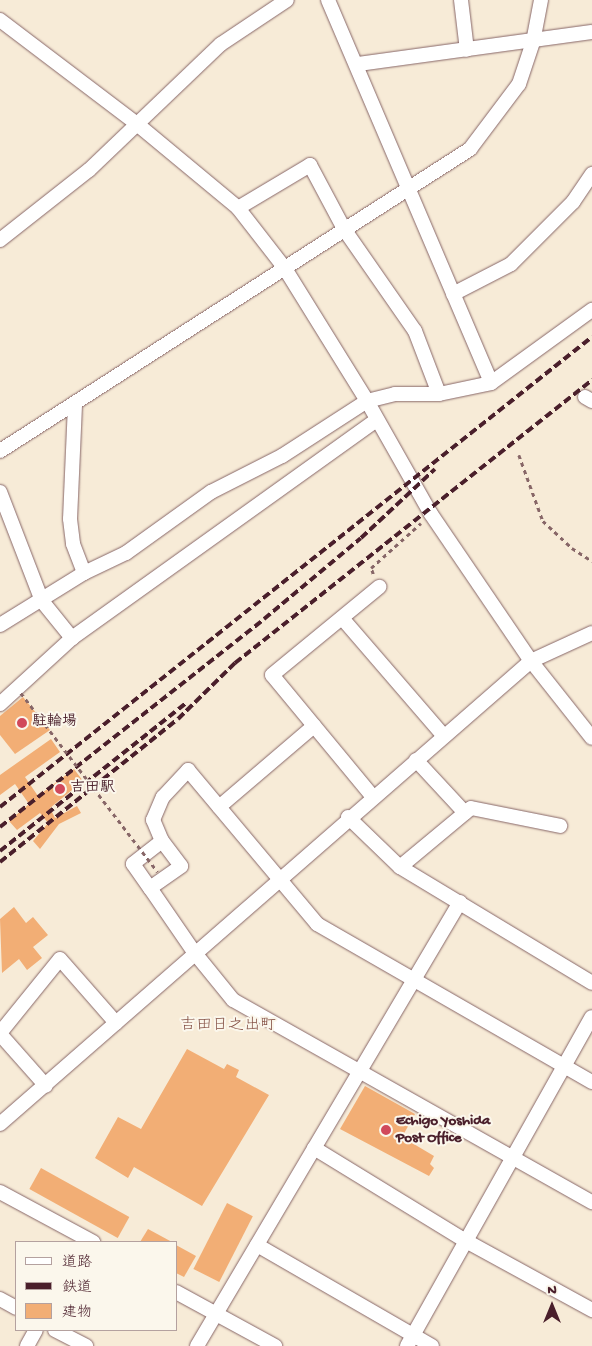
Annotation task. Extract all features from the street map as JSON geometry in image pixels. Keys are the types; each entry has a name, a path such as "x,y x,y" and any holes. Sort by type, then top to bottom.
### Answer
{"street":[{"path":"0,240 82,176 220,44 287,0"},
{"path":"328,0 358,64 406,188 491,382"},
{"path":"461,0 467,50"},
{"path":"0,451 228,307 284,267 406,188 470,150 519,84 534,42 541,0"},
{"path":"0,20 137,124 238,208 284,267 367,401 376,420 431,514 531,661 592,738"},
{"path":"358,64 534,42 592,32"},
{"path":"238,208 310,165 344,229 414,331 438,394"},
{"path":"453,294 511,264 573,202 592,174"},
{"path":"0,625 84,573 126,553 211,492 282,456 367,401 394,394 438,394 491,382 592,310"},
{"path":"75,405 70,519 73,544 84,573"},
{"path":"0,704 72,638 376,420"},
{"path":"0,492 42,600 72,638"},
{"path":"373,797 272,675 378,587"},
{"path":"342,618 444,736"},
{"path":"0,1124 46,1086 278,878 531,661 592,633"},
{"path":"219,807 314,726"},
{"path":"416,760 465,813"},
{"path":"150,888 181,866 162,841 153,820 163,797 188,770 317,924 415,978 592,1082"},
{"path":"400,867 471,808 560,826"},
{"path":"348,817 400,867 592,983"},
{"path":"162,841 133,864 194,952 241,1006 592,1202"},
{"path":"197,1346 460,902"},
{"path":"46,1086 0,1034 60,959 116,1023"},
{"path":"410,1340 592,1017"},
{"path":"314,1148 466,1242 592,1310"},
{"path":"0,1192 90,1241"},
{"path":"258,1245 410,1340 432,1346"},
{"path":"178,1293 214,1315 275,1346"},
{"path":"0,1299 15,1307"},
{"path":"27,1346 35,1331"},
{"path":"57,1331 86,1346"}],"path":[{"path":"519,455 543,521 572,548 592,561"},
{"path":"378,587 371,568 431,514"},
{"path":"21,693 158,872"}],"building":[{"name":"駐輪場","path":"23,697 50,730 15,754 0,735 0,716"},
{"name":"吉田駅","path":"51,739 60,752 25,777 38,796 74,769 83,781 50,808 55,818 77,806 81,813 59,824 40,849 33,841 48,823 40,813 17,830 9,821 29,804 15,784 0,795 0,775"},
{"path":"14,907 26,923 33,917 48,935 33,947 42,958 27,970 19,959 2,973 0,919"},
{"path":"187,1049 224,1069 227,1064 239,1070 236,1077 269,1095 202,1206 134,1167 128,1178 95,1158 118,1117 141,1129"},
{"path":"365,1086 415,1114 402,1137 434,1156 430,1164 434,1168 429,1176 340,1129"},
{"path":"41,1168 129,1217 118,1238 29,1189"},
{"path":"227,1203 253,1216 219,1282 193,1269"},
{"path":"148,1229 170,1241 141,1241"},
{"path":"178,1246 196,1256 184,1277 178,1274"}],"railway":[{"path":"0,807 592,337"},
{"path":"0,862 178,719 235,663 592,380"},
{"path":"0,827 264,619 361,538 435,469"},
{"path":"0,851 186,703"}],"place":[{"name":"駐輪場","path":"22,723"},
{"name":"吉田駅","path":"60,789"},
{"name":"Echigo Yoshida Post Office","path":"386,1130"}],"district":[{"name":"吉田日之出町","path":"228,1027"}]}
